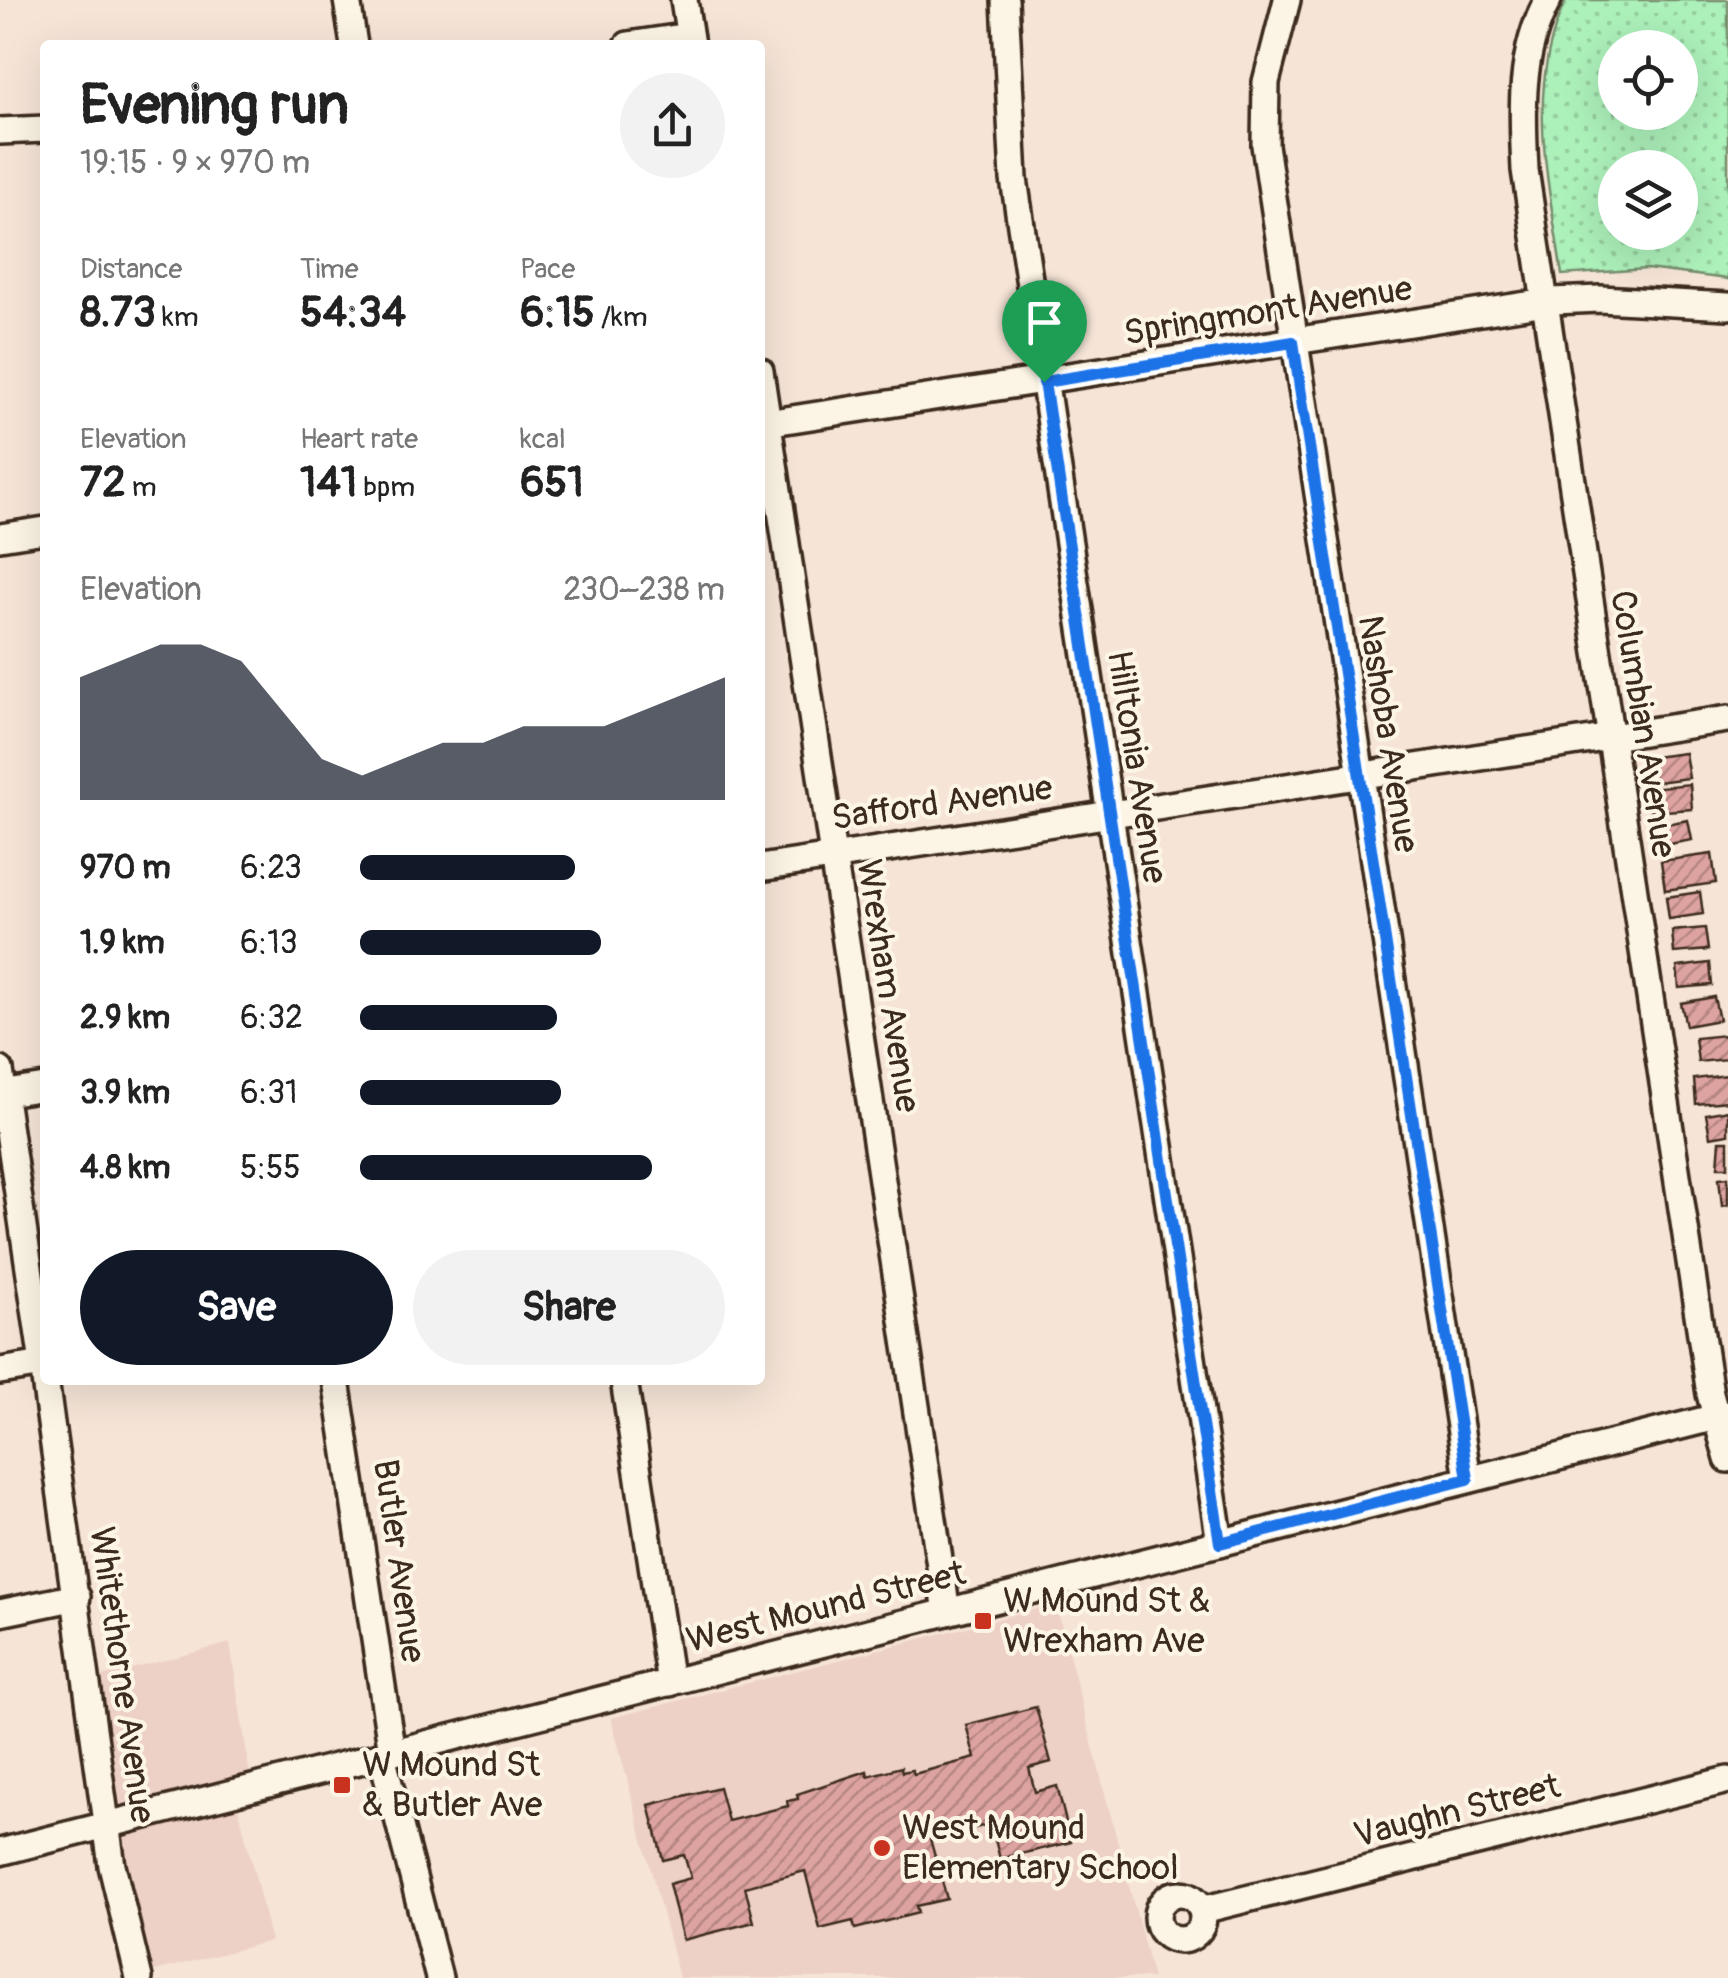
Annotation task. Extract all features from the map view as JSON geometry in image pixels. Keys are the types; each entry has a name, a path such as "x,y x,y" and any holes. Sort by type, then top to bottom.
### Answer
{"street":[{"path":"347,0 353,40"},
{"path":"684,0 690,40"},
{"name":"Hilltonia Avenue","path":"1004,0 1014,179 1220,1543"},
{"name":"Nashoba Avenue","path":"1287,0 1266,82 1266,145 1358,776 1468,1479"},
{"name":"Columbian Avenue","path":"1548,0 1535,24 1521,94 1525,170 1610,737 1728,1459"},
{"path":"0,132 40,129"},
{"name":"Springmont Avenue","path":"765,423 1544,302 1600,299 1728,306"},
{"name":"Wrexham Avenue","path":"765,423 947,1612"},
{"path":"0,537 40,531"},
{"name":"Safford Avenue","path":"765,867 1728,718"},
{"path":"1,1086 40,1087"},
{"name":"Whitethorne Avenue","path":"1,1086 40,1347"},
{"path":"0,1371 40,1374"},
{"name":"Whitethorne Avenue","path":"46,1385 112,1866 139,1978"},
{"name":"Butler Avenue","path":"337,1385 387,1754 439,1978"},
{"path":"625,1385 670,1684"},
{"name":"West Mound Street","path":"0,1852 1722,1415"},
{"path":"0,1613 77,1597"},
{"name":"Vaughn Street","path":"1202,1910 1728,1780"}],"shaded area":[{"name":"West Mound Elementary School","path":"1056,1604 1153,1978 679,1978 611,1718"},
{"path":"230,1643 251,1781 233,1786 271,1941 148,1973 120,1844 93,1679"}],"green space":[{"path":"1566,0 1728,0 1728,279 1647,269 1562,275 1543,136 1546,67 1553,33"}],"building":[{"path":"1685,753 1689,778 1649,783 1645,758"},
{"path":"1690,784 1692,809 1651,812 1649,788"},
{"path":"1688,820 1692,840 1658,846 1655,826"},
{"path":"1712,854 1716,883 1665,890 1661,861"},
{"path":"1700,892 1703,914 1669,919 1666,897"},
{"path":"1705,928 1708,950 1674,953 1672,931"},
{"path":"1710,963 1712,985 1679,988 1677,967"},
{"path":"1714,997 1719,1020 1686,1026 1681,1003"},
{"path":"1725,1035 1728,1059 1698,1062 1695,1038"},
{"path":"1728,1075 1728,1101 1696,1104 1694,1079"},
{"path":"1728,1110 1728,1134 1710,1137 1706,1114"},
{"path":"1720,1141 1728,1141 1728,1167 1718,1167"},
{"path":"1728,1177 1728,1205 1722,1206 1719,1178"},
{"path":"1036,1707 1051,1762 1029,1768 1035,1792 1057,1786 1071,1842 1000,1859 991,1824 930,1839 947,1899 916,1906 918,1913 855,1929 853,1921 820,1929 805,1871 745,1887 754,1922 683,1940 669,1884 691,1878 684,1855 663,1860 649,1805 719,1787 728,1821 788,1806 787,1801 798,1799 797,1794 867,1771 868,1776 901,1767 902,1772 912,1770 914,1774 975,1758 966,1725"}],"place":[{"name":"W Mound St & Wrexham Ave","path":"983,1621"},
{"name":"W Mound St & Butler Ave","path":"342,1785"},
{"name":"West Mound Elementary School","path":"882,1848"}],"route":[{"path":"1293,342 1468,1479 1220,1543 1044,382 1293,342"}]}
